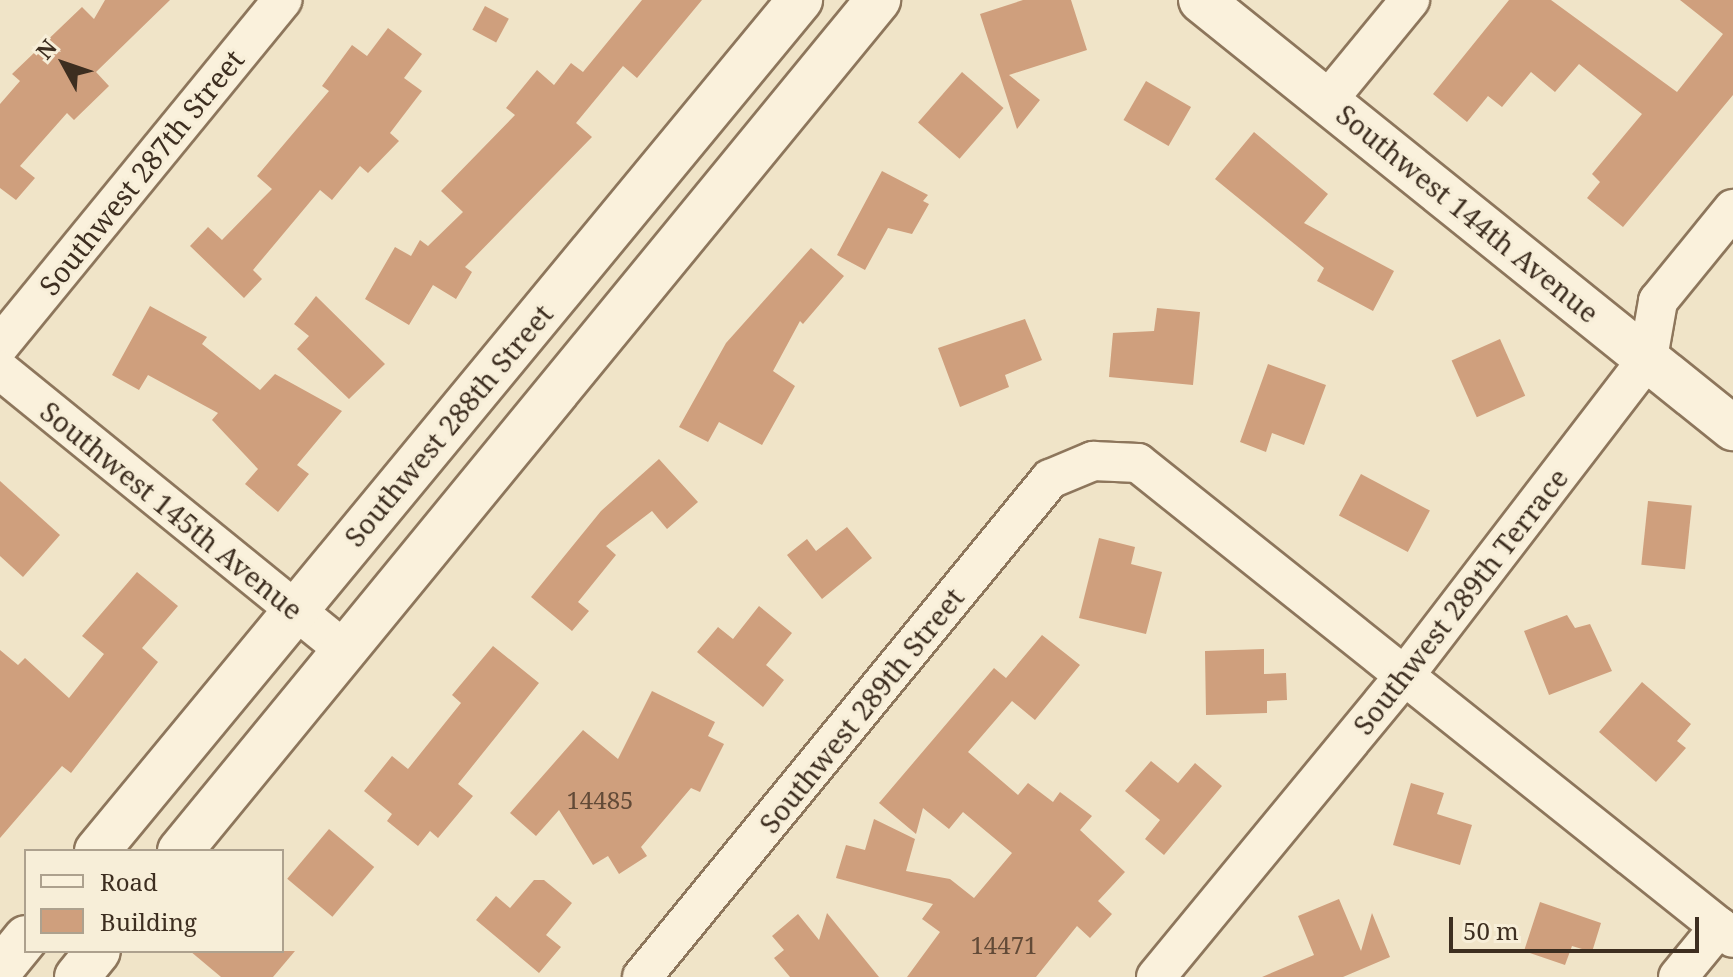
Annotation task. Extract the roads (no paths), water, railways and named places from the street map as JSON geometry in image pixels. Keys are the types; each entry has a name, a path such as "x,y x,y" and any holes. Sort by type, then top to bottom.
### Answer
{"main road":[{"name":"Southwest 288th Street","path":"99,849 800,0"},
{"path":"182,849 878,0"},
{"name":"Southwest 144th Avenue","path":"1201,0 1733,428"},
{"path":"0,970 24,940"},
{"path":"77,977 96,953"}],"street":[{"name":"Southwest 287th Street","path":"0,345 282,0"},
{"path":"1327,101 1410,0"},
{"name":"Southwest 289th Terrace","path":"1156,977 1405,675 1648,358 1658,301 1733,209"},
{"name":"Southwest 145th Avenue","path":"0,370 344,650"},
{"name":"Southwest 289th Street","path":"642,977 1050,479 1093,461 1138,463 1405,675"},
{"path":"1405,675 1726,933 1678,977"}]}
